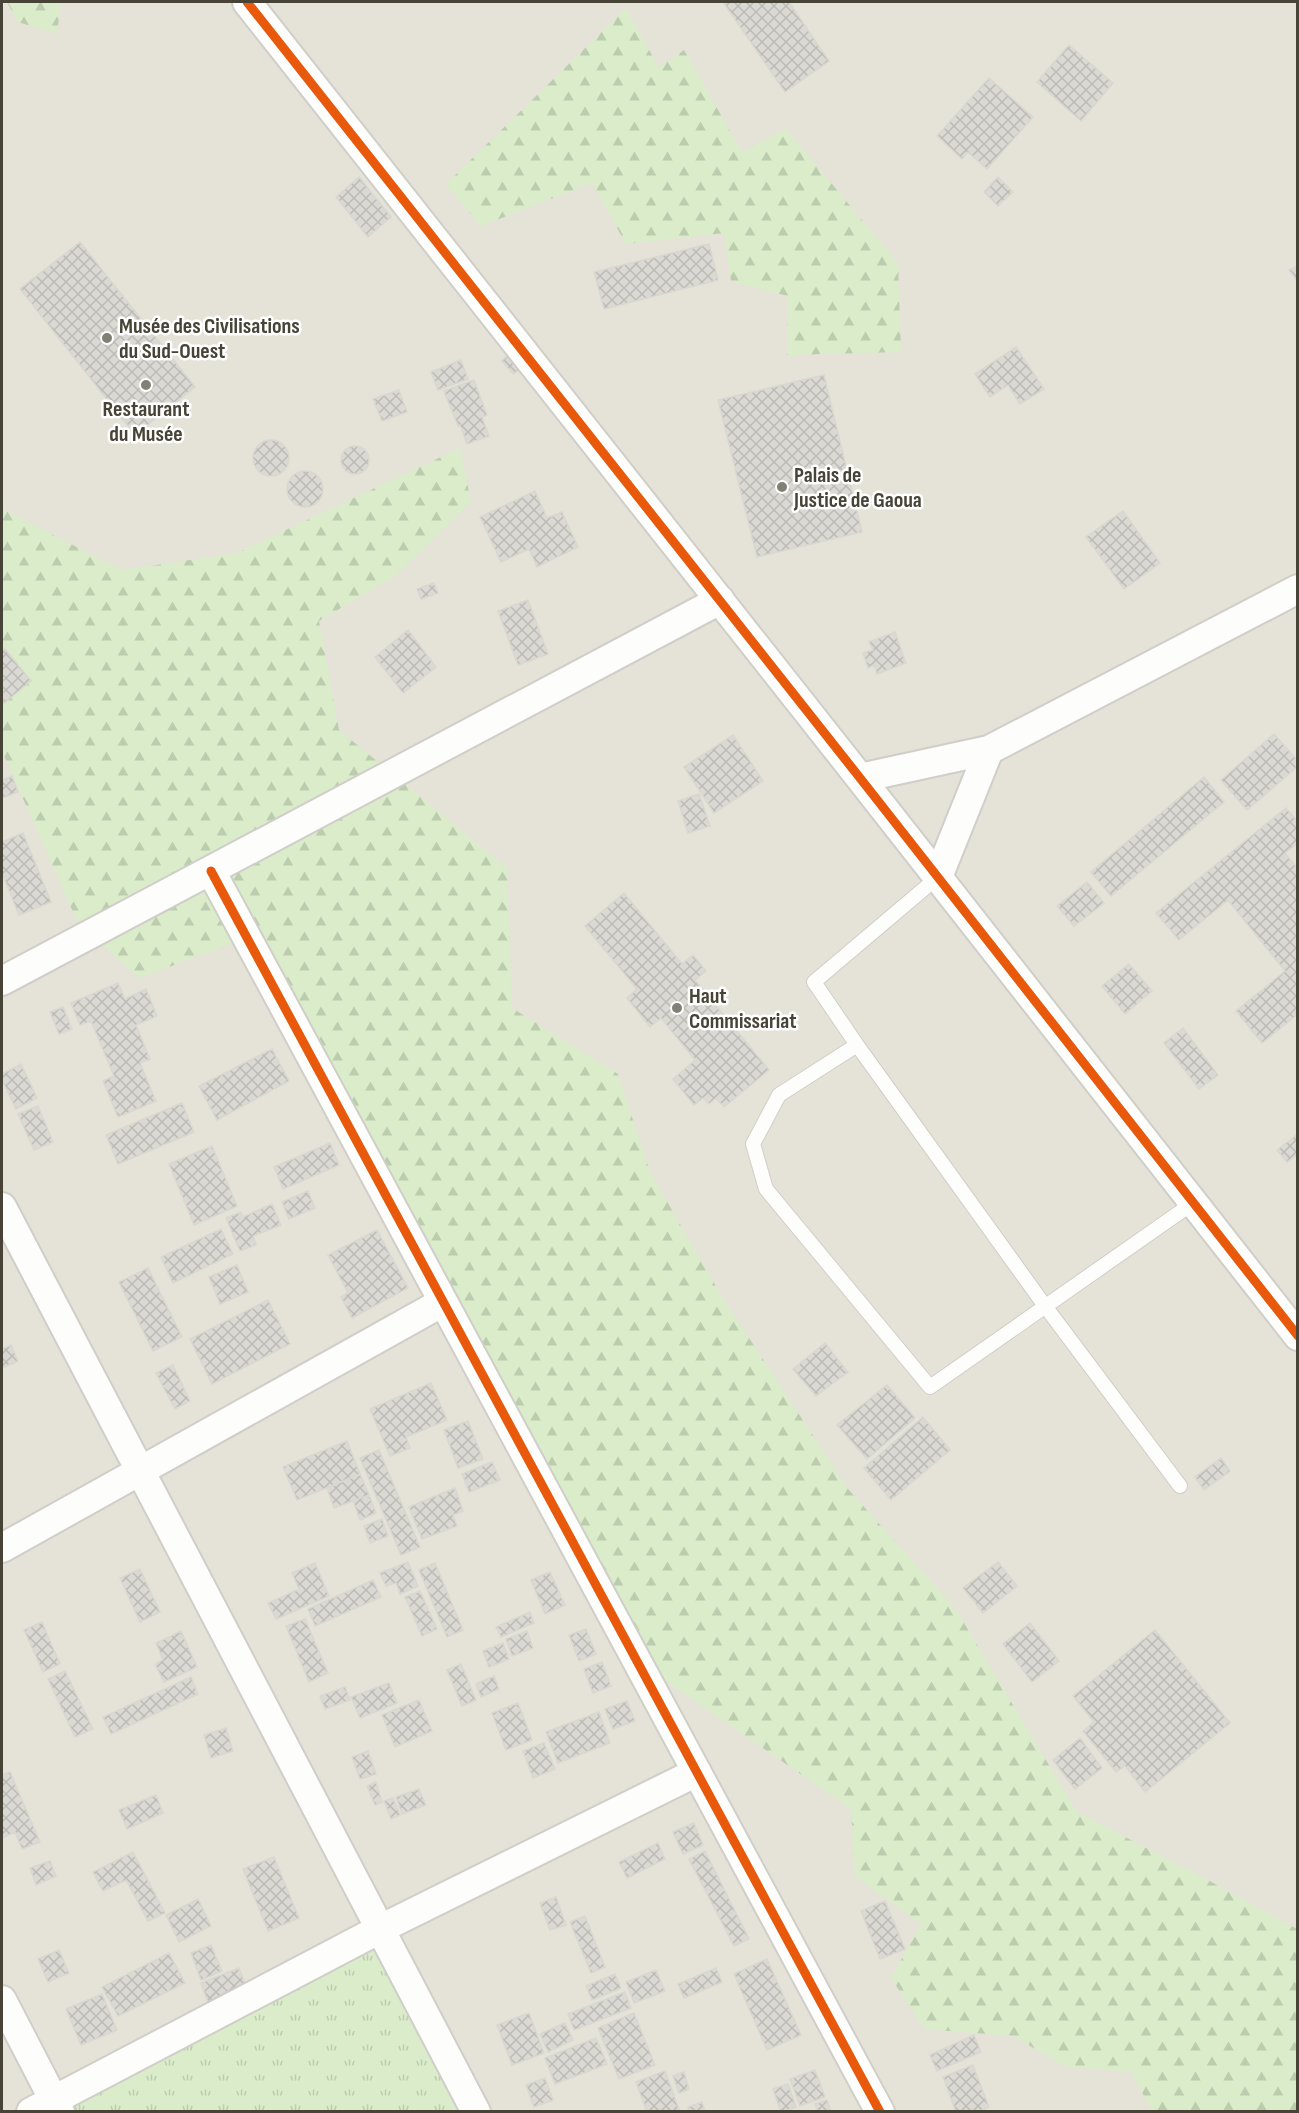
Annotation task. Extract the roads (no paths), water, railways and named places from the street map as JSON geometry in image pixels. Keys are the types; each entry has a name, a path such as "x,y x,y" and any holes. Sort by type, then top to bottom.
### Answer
{"street":[{"path":"247,2 938,876 1298,1336"},
{"path":"860,778 989,750 1298,589"},
{"path":"2,981 720,600"},
{"path":"938,876 989,750"},
{"path":"211,871 880,2112"},
{"path":"2,1207 476,2112"},
{"path":"2,1548 444,1302"},
{"path":"2,2000 48,2107 380,1929 697,1772"}],"lane":[{"path":"938,876 814,982 1045,1306 1180,1486"},
{"path":"857,1045 779,1095 753,1144 766,1189 930,1388 1193,1203"}],"place":[{"name":"Musée des Civilisations du Sud-Ouest","path":"107,338"},
{"name":"Restaurant du Musée","path":"146,385"},
{"name":"Palais de Justice de Gaoua","path":"782,487"},
{"name":"Haut Commissariat","path":"677,1008"}]}
